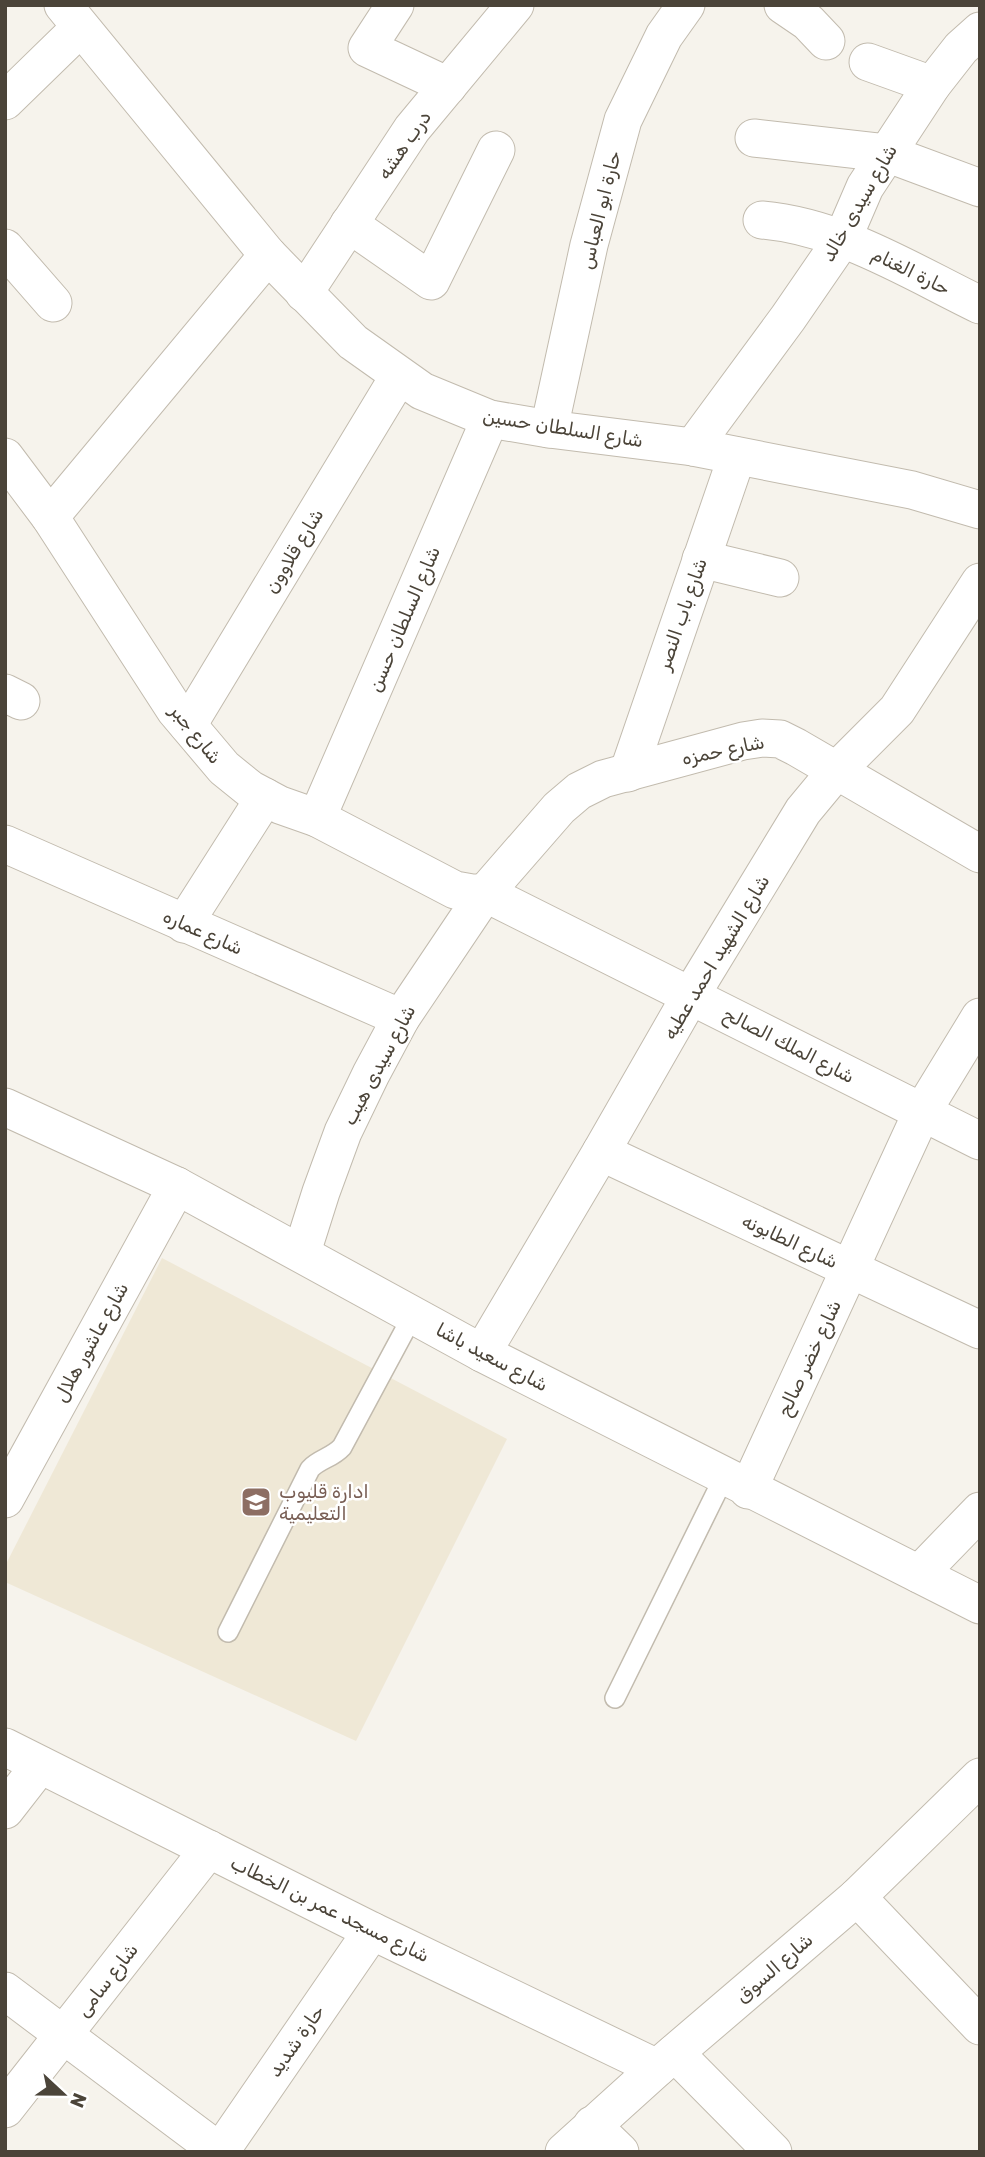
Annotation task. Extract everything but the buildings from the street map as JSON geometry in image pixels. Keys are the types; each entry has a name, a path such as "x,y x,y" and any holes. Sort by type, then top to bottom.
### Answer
{"street":[{"path":"395,5 367,48 448,86"},
{"name":"درب هشه","path":"304,293 412,129 515,5"},
{"name":"حارة ابو العباس","path":"549,429 589,245 623,120 664,36 686,5"},
{"path":"783,5 808,22 826,41"},
{"path":"5,101 76,14"},
{"name":"شارع السلطان حسين","path":"76,14 268,255 353,342 422,391 489,419 693,447 912,490 980,510"},
{"name":"شارع سيدى خالد","path":"693,447 788,318 843,237 866,187 932,85 961,48 980,31"},
{"path":"868,62 932,85"},
{"path":"754,138 886,153 980,188"},
{"path":"349,225 431,281 496,150"},
{"name":"حارة الغنام","path":"762,220 791,223 843,237 980,305"},
{"path":"5,248 52,303"},
{"path":"50,517 268,255"},
{"name":"شارع قلاوون","path":"188,725 399,376"},
{"name":"شارع السلطان حسن","path":"317,818 489,419"},
{"name":"شارع باب النصر","path":"628,773 737,456"},
{"name":"شارع جبر","path":"5,457 50,517 175,710 224,768 250,789 280,806 317,818 455,890 485,893"},
{"path":"701,559 780,578"},
{"name":"شارع الشهيد احمد عطيه","path":"482,1353 691,995 803,811 837,770 897,710 980,582"},
{"name":"شارع حمزه","path":"485,893 559,808 579,791 603,779 762,738 779,739 980,854"},
{"path":"184,924 265,797"},
{"name":"شارع عماره","path":"5,844 401,1018"},
{"name":"شارع الملك الصالح","path":"485,893 980,1141"},
{"name":"شارع سيدى هيب","path":"302,1252 343,1132 370,1074 401,1018 485,893"},
{"name":"شارع خضر صالح","path":"736,1483 850,1269 922,1112 980,1017"},
{"name":"شارع سعيد باشا","path":"9,1117 177,1185 482,1353 980,1605"},
{"name":"شارع الطابونه","path":"601,1152 980,1330"},
{"name":"شارع عاشور هلال","path":"5,1499 177,1185"},
{"path":"919,1574 980,1511"},
{"name":"شارع مسجد عمر بن الخطاب","path":"5,1747 372,1931 666,2060 773,2152"},
{"path":"5,1810 40,1765"},
{"name":"شارع السوق","path":"564,2152 592,2124 857,1897 980,1777"},
{"name":"شارع سامى","path":"5,2109 209,1849"},
{"path":"857,1897 980,2026"},
{"name":"حارة شديد","path":"220,2152 372,1931"},
{"path":"5,1991 220,2152"},
{"path":"592,2124 620,2152"}],"lane":[{"path":"228,1632 310,1469 342,1447 413,1315"},
{"path":"615,1698 736,1483"}],"shaded area":[{"name":"ادارة قليوب التعليمية","path":"162,1258 507,1439 356,1741 5,1582 5,1566"}],"place":[{"name":"ادارة قليوب التعليمية","path":"256,1502"}]}
